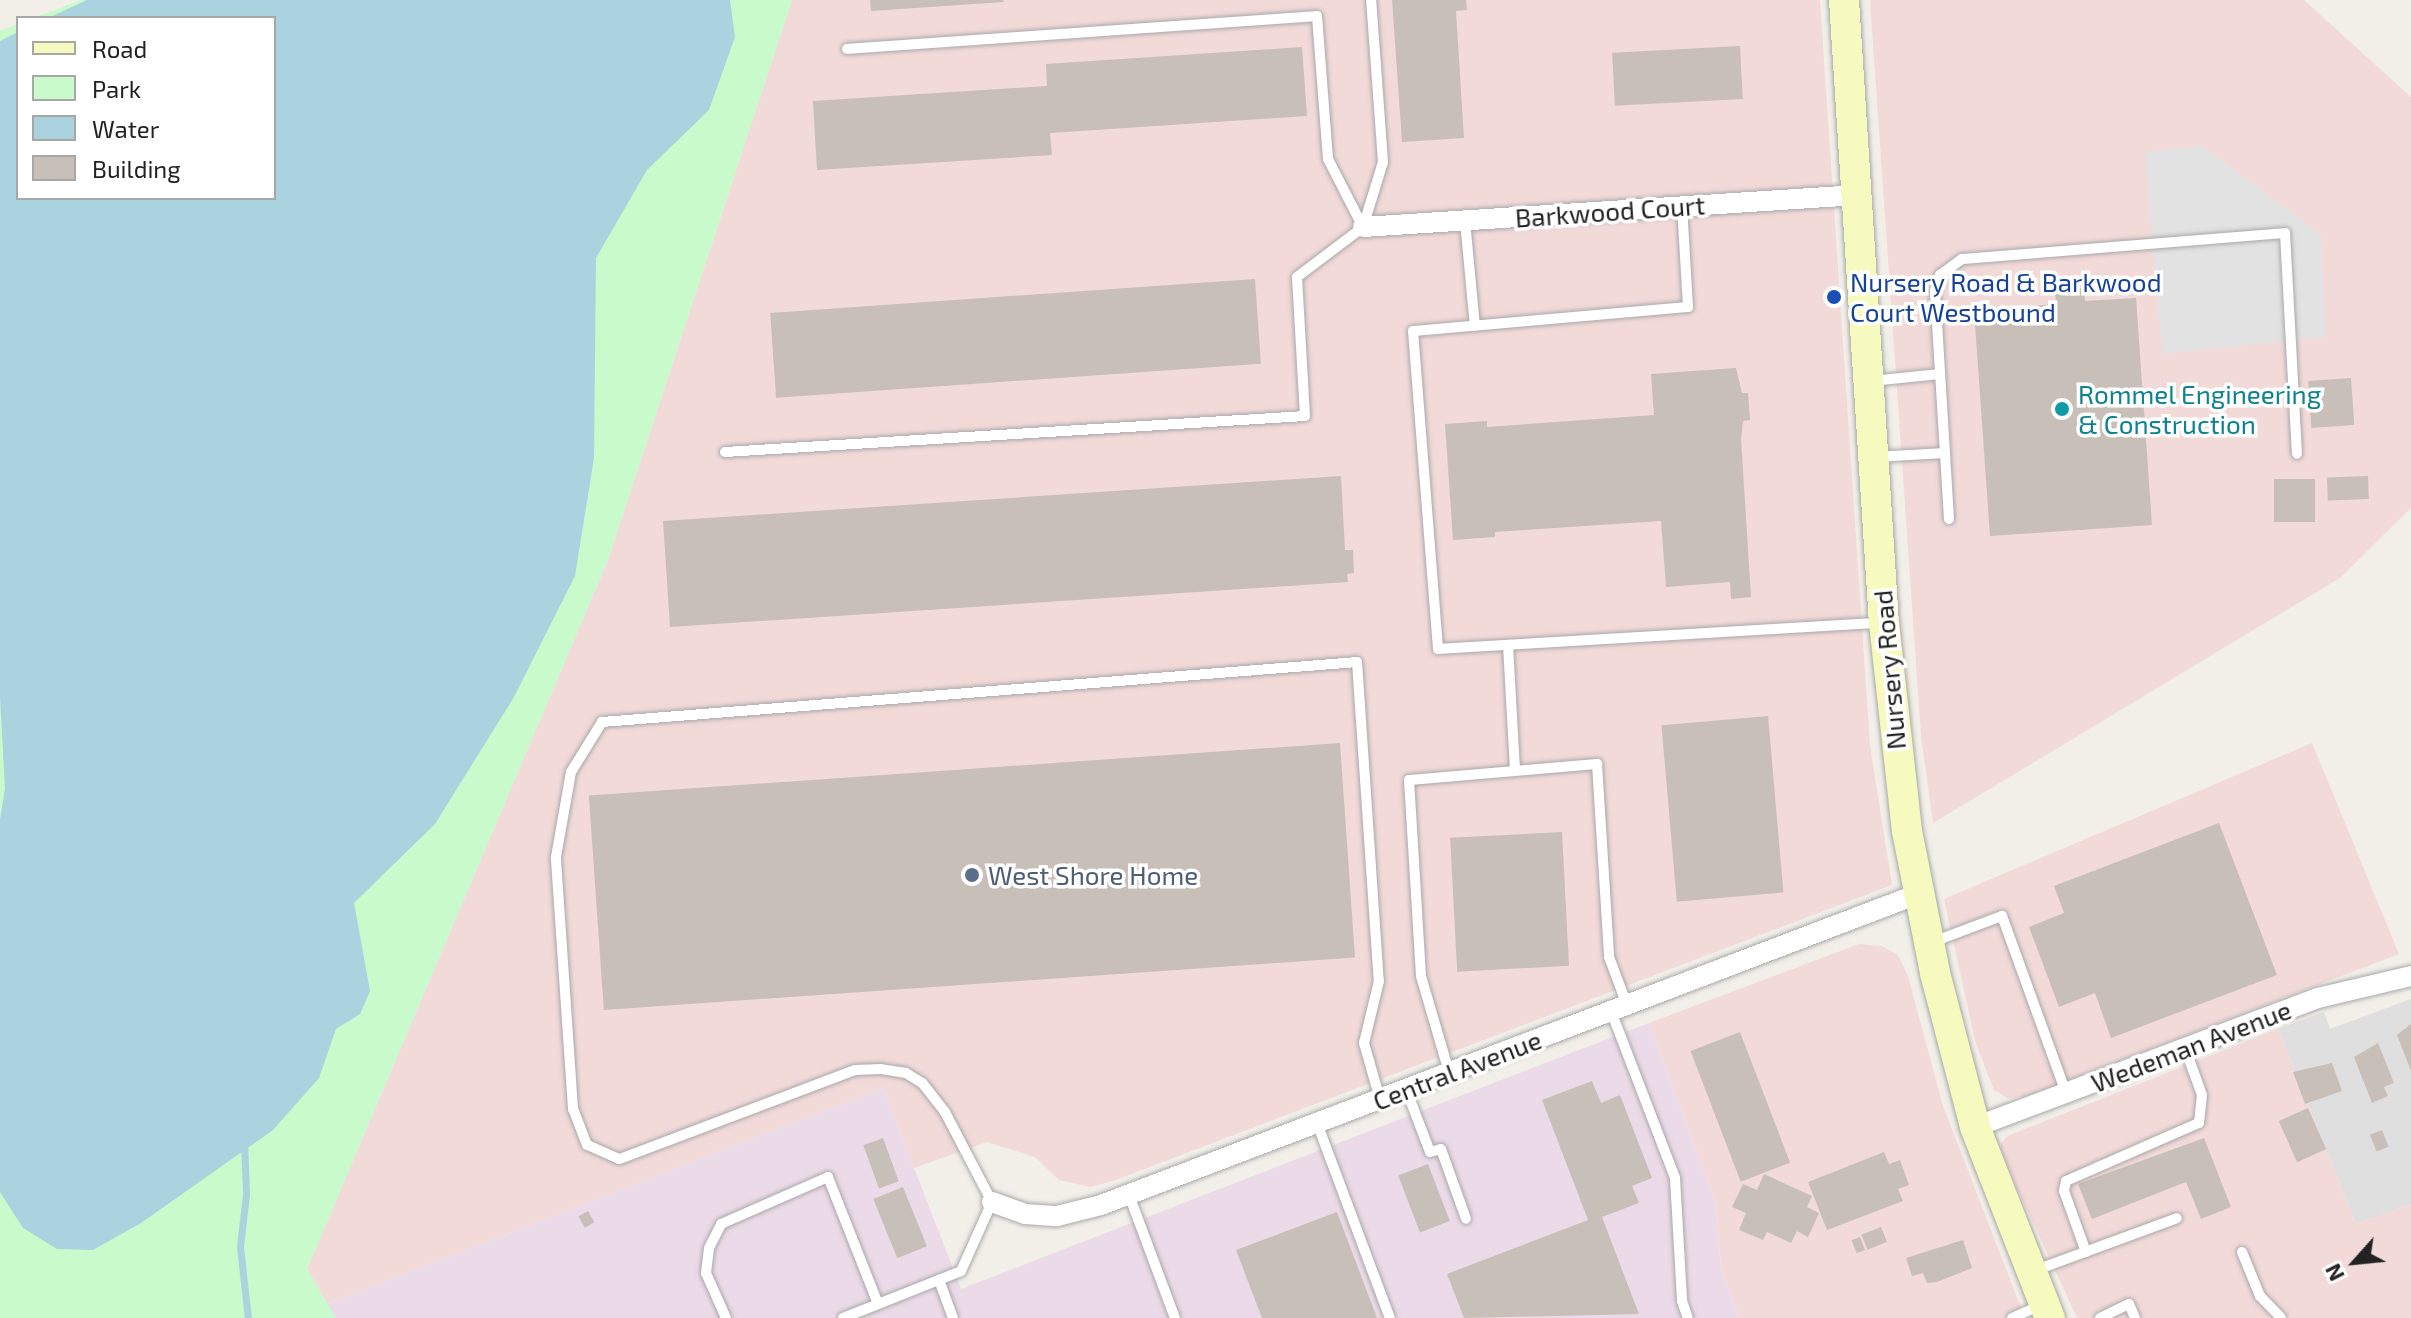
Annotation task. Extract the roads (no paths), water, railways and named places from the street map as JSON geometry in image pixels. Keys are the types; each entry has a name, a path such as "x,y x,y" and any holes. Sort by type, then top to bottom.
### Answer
{"main road":[{"name":"Nursery Road","path":"1844,0 1894,743 1918,894 1975,1127 2046,1311"}],"street":[{"name":"Barkwood Court","path":"1363,227 1858,195"},
{"name":"Central Avenue","path":"992,1202 1025,1214 1057,1216 1129,1195 1918,894"},
{"name":"Wedeman Avenue","path":"1975,1127 2318,998 2411,976"}],"lane":[{"path":"725,452 1305,416 1297,277 1363,227 1383,162 1371,0"},
{"path":"847,49 1317,16 1328,159 1363,227"},
{"path":"1682,206 1688,307 1413,331 1438,649 1884,623"},
{"path":"1465,221 1475,326"},
{"path":"1949,519 1935,290 1940,275 1962,259 2285,233 2297,454"},
{"path":"1869,381 1940,374"},
{"path":"1874,457 1945,453"},
{"path":"1508,645 1515,771"},
{"path":"843,1318 961,1271 992,1202 945,1112 922,1083 906,1073 881,1069 855,1070 619,1159 587,1145 573,1109 556,857 560,811 571,772 602,722 1357,662 1379,981 1364,1043 1380,1099"},
{"path":"1450,1073 1421,976 1409,780 1597,764 1609,957 1619,1008 1675,1178 1682,1301 1688,1318"},
{"path":"1929,944 2002,916 2066,1093"},
{"path":"2086,1252 2064,1191 2066,1181 2199,1123 2202,1095 2185,1048"},
{"path":"1406,1089 1430,1152 1441,1149 1466,1219"},
{"path":"1317,1123 1390,1318"},
{"path":"726,1318 706,1273 709,1248 721,1224 828,1177 878,1304"},
{"path":"1129,1195 1175,1318"},
{"path":"2030,1272 2177,1218"},
{"path":"2242,1252 2260,1296 2281,1318"},
{"path":"939,1280 953,1318"},
{"path":"2100,1318 2129,1304 2135,1318"},
{"path":"2012,1318 2046,1311"}],"water":[{"path":"87,0 730,0 735,37 709,110 647,170 596,258 594,458 575,576 514,697 435,824 354,903 370,991 360,1014 336,1029 319,1078 273,1130 141,1223 93,1250 57,1249 23,1228 0,1192 0,819 5,789 0,697 0,41 16,33 16,200 276,200 276,16 52,16"}],"waterway":[{"path":"244,1141 246,1194 240,1247 248,1318"}],"place":[{"name":"Nursery Road & Barkwood Court Westbound","path":"1834,297"},
{"name":"Rommel Engineering & Construction","path":"2062,409"},
{"name":"West Shore Home","path":"972,875"}]}
